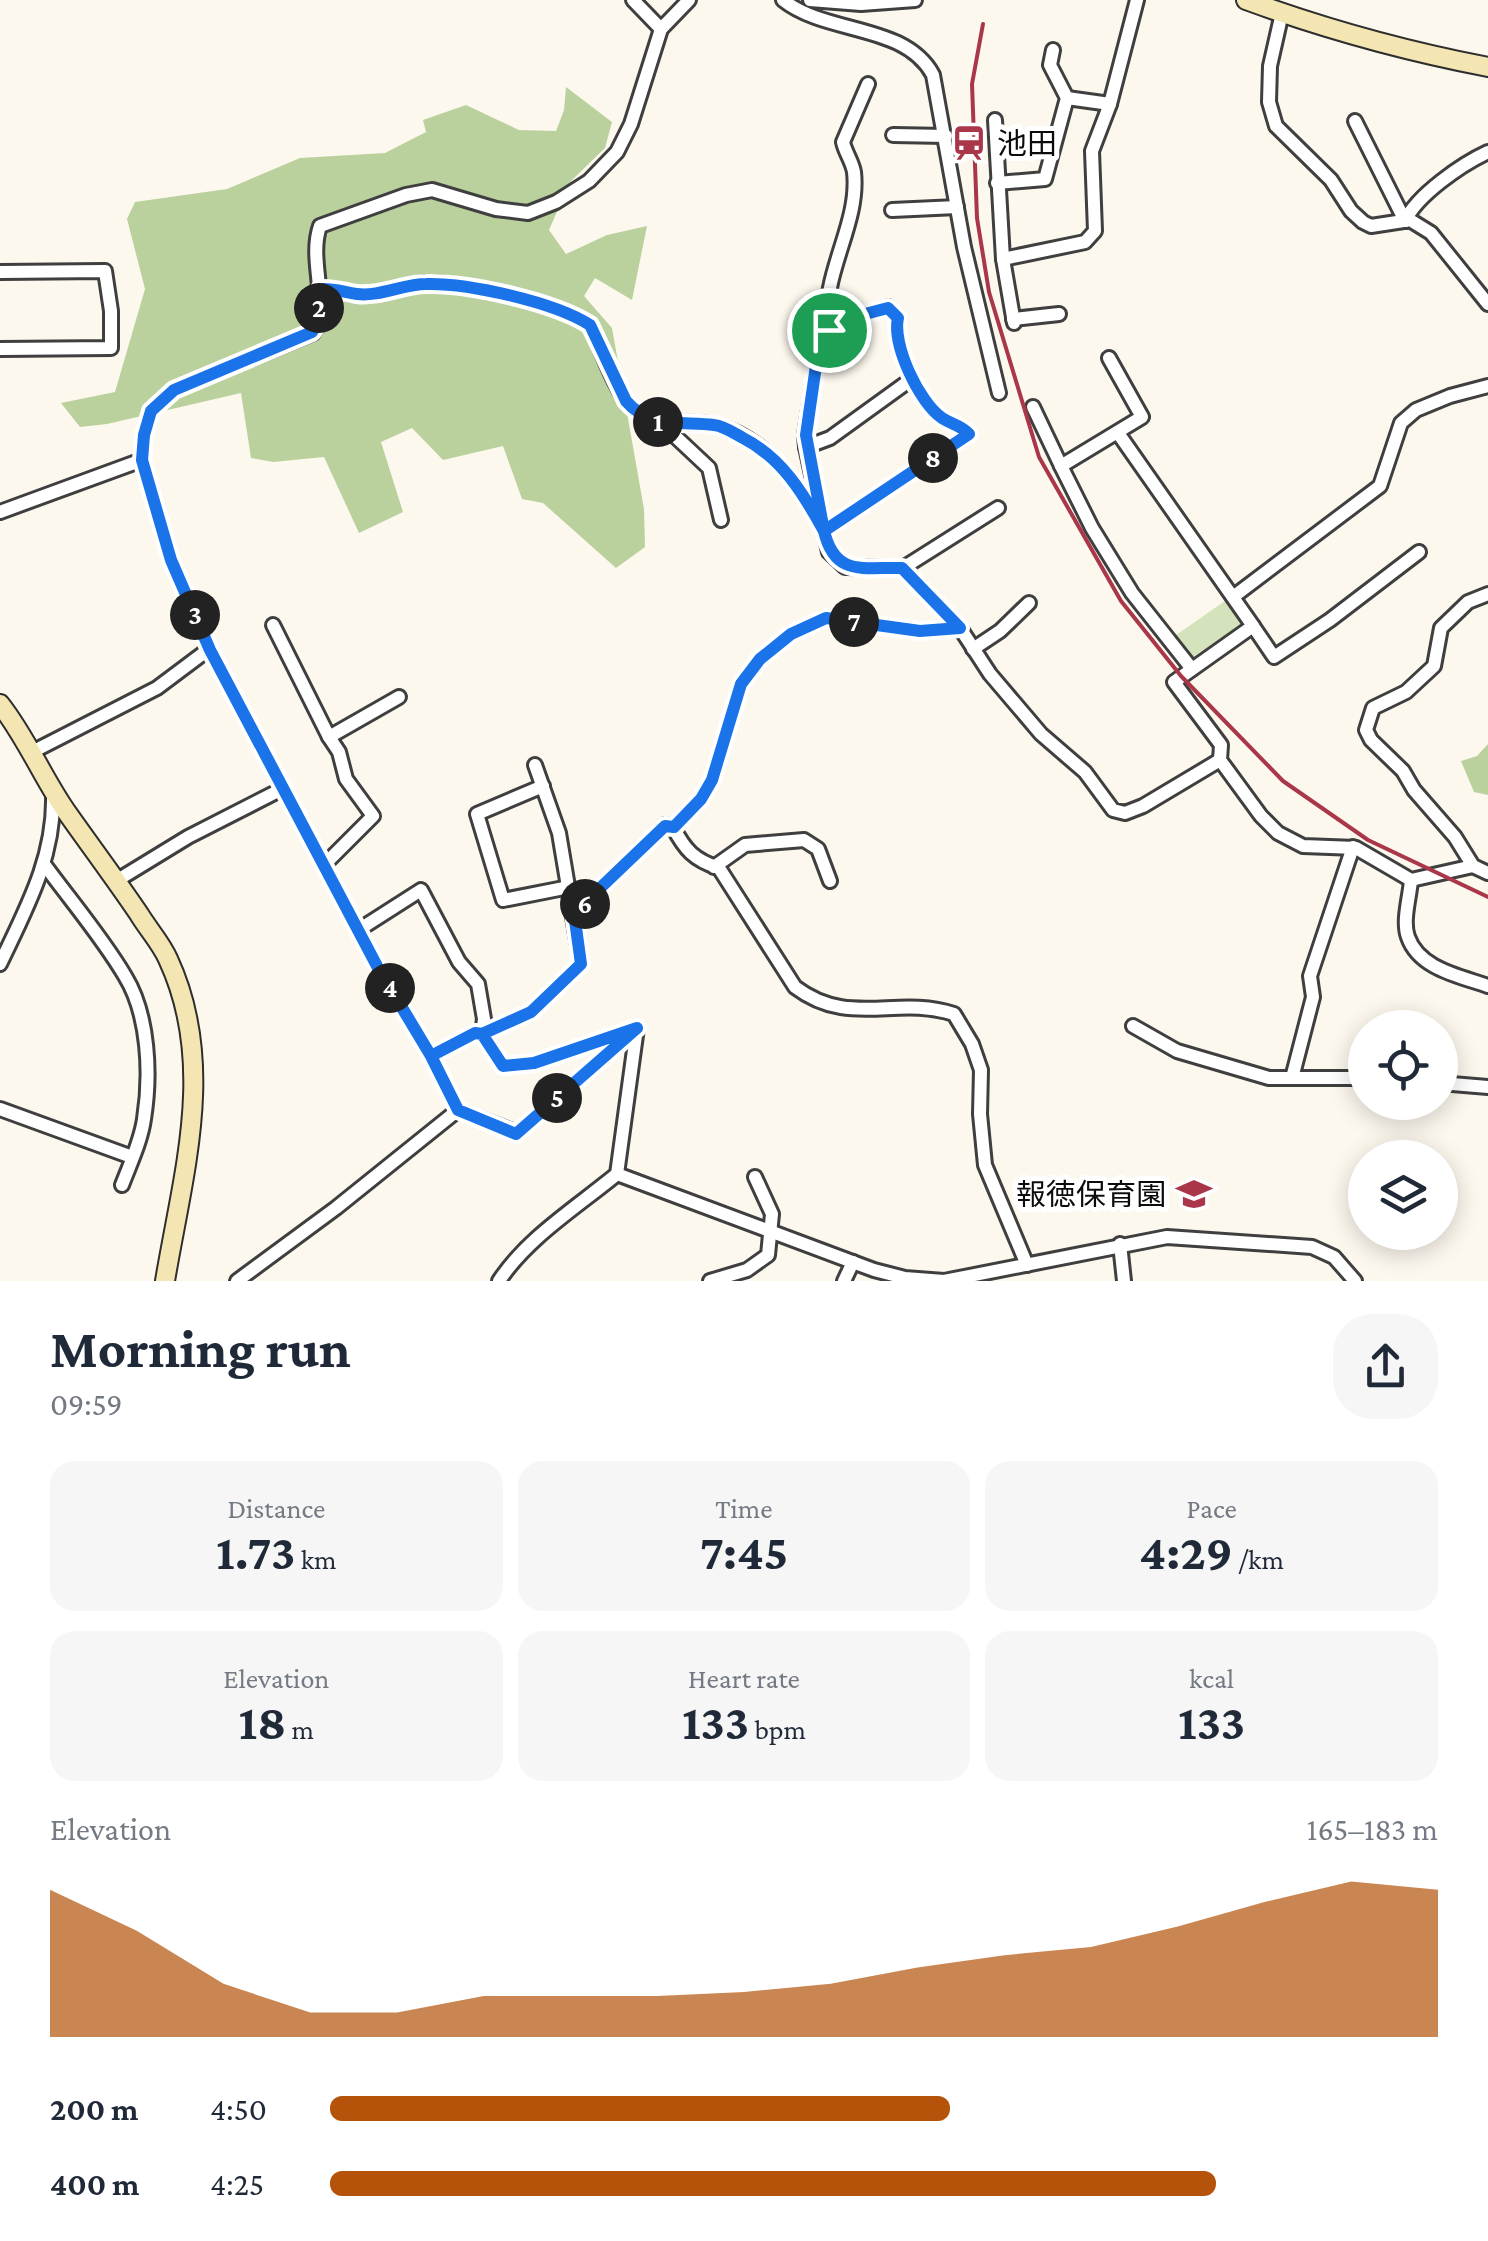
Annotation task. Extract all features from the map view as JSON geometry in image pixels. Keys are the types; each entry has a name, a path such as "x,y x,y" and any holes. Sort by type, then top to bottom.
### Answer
{"street":[{"path":"633,0 662,29"},
{"path":"637,1028 516,1134 458,1110 210,650 171,560 142,460 151,411 164,397 312,332 319,320 320,289 314,244 320,226 406,195 432,190 528,213 556,202 588,181 616,152 631,124 662,29 689,0"},
{"path":"783,0 820,20 905,46 924,58 933,75 998,392"},
{"path":"810,0 861,4 915,0"},
{"path":"1004,259 1085,242 1095,231 1092,151 1110,104 1136,0"},
{"path":"1246,0 1413,51 1488,67"},
{"path":"1282,13 1270,66 1269,102 1276,126 1332,180 1351,212 1363,222 1372,226 1410,220 1431,232 1488,304"},
{"path":"998,184 1045,179 1066,98 1050,65 1052,50"},
{"path":"829,330 827,295 845,233 854,169 843,142 868,84"},
{"path":"1066,98 1110,104"},
{"path":"996,120 1004,259 1014,321 1059,314"},
{"path":"1355,121 1405,221"},
{"path":"893,135 946,136"},
{"path":"1405,221 1410,210 1438,186 1488,152"},
{"path":"892,210 958,207"},
{"path":"0,272 105,271 112,311 111,348 0,349"},
{"path":"320,289 338,288 358,295 426,284 506,295 578,317 590,325 626,401 634,410 662,423 709,468 721,520"},
{"path":"824,531 969,434 965,428 940,417 914,378 899,350 898,318 888,308 842,320 819,345 806,447 824,531 829,552 845,567 902,568 998,508"},
{"path":"1061,466 1142,416 1108,358"},
{"path":"806,447 830,438 914,378"},
{"path":"1232,597 1380,486 1402,424 1416,410 1488,386"},
{"path":"1032,407 1092,528 1132,592 1192,669"},
{"path":"662,423 718,425 764,449 800,489 824,531"},
{"path":"1118,432 1274,658 1419,552"},
{"path":"0,512 142,460"},
{"path":"902,568 960,628 990,674 1041,734 1085,772 1113,810 1125,813 1143,806 1220,760"},
{"path":"1488,594 1468,602 1441,628 1434,666 1406,692 1373,708 1366,730 1403,771 1474,866 1488,873"},
{"path":"973,649 1000,631 1029,603"},
{"path":"674,827 701,799 712,780 741,684 760,659 791,634 826,618 920,631 960,628"},
{"path":"273,625 339,752 346,780 373,816 325,864"},
{"path":"1252,626 1174,682 1221,746 1220,760 1261,816 1278,832 1303,846 1353,847 1411,880 1474,866"},
{"path":"32,752 156,688 210,650"},
{"path":"329,737 399,697"},
{"path":"0,704 54,794 167,956 191,1024 195,1104 165,1281"},
{"path":"431,1056 475,1033 482,1034 531,1012 581,964 559,833 535,766"},
{"path":"542,786 477,814 503,900 570,887"},
{"path":"116,880 188,837 282,789"},
{"path":"0,964 6,938 41,879 54,820 54,794"},
{"path":"574,913 665,826 674,827"},
{"path":"674,827 686,851 719,868 795,986 810,998 833,1008 928,1006 954,1014 972,1044 981,1070 985,1165 1027,1265"},
{"path":"714,867 744,844 804,840 818,849 830,881"},
{"path":"1292,1078 1313,997 1310,976 1353,847"},
{"path":"44,864 126,978 137,1004 145,1042 147,1086 144,1122 122,1185"},
{"path":"1411,880 1406,935 1417,952 1433,966 1488,986"},
{"path":"360,929 421,890 459,962 478,984 484,1019 482,1034 503,1066 534,1063 637,1028"},
{"path":"1134,1026 1177,1051 1270,1078 1348,1078"},
{"path":"499,1281 510,1264 617,1174 637,1028"},
{"path":"1458,1084 1488,1087"},
{"path":"0,1109 132,1158"},
{"path":"237,1281 458,1110"},
{"path":"617,1174 905,1278 944,1281 1120,1244 1167,1238 1312,1247 1334,1257 1355,1281"},
{"path":"710,1281 748,1275 768,1255 772,1214 756,1176"},
{"path":"1120,1244 1124,1281"},
{"path":"844,1281 853,1262"}],"green space":[{"path":"566,87 612,122 605,148 570,182 549,230 566,254 607,235 647,226 632,300 595,278 584,296 612,328 644,509 645,547 616,568 543,503 522,499 503,446 443,460 412,428 381,442 403,512 359,533 324,457 273,462 251,458 241,393 80,427 61,403 115,392 145,289 127,219 135,202 227,189 300,158 385,153 426,132 423,120 466,105 519,130 556,131 564,110"},
{"path":"1225,601 1242,624 1193,657 1176,635"},
{"path":"1488,744 1488,795 1474,792 1461,761 1477,756"}],"railway":[{"path":"983,24 972,84 977,218 989,292 1039,457 1121,601 1181,676 1283,781 1368,840 1488,897"}],"place":[{"name":"池田","path":"969,143"},
{"name":"報徳保育園","path":"1194,1194"}],"route":[{"path":"829,330 819,345 806,435 824,531 800,489 764,449 718,425 662,423 634,410 590,325 540,303 506,295 426,284 358,295 338,288 320,289 319,320 312,332 174,390 151,411 142,460 171,560 210,650 377,966 431,1056 475,1033 482,1034 503,1066 534,1063 637,1028 516,1134 458,1110 431,1056 475,1033 482,1034 531,1012 581,964 574,913 595,896 613,872 665,826 674,827 701,799 712,780 741,684 760,659 791,634 826,618 920,631 960,628 902,568 845,567 829,552 824,531 969,434 965,428 940,417 923,396 899,350 898,318 888,308 842,320 829,330"}]}
